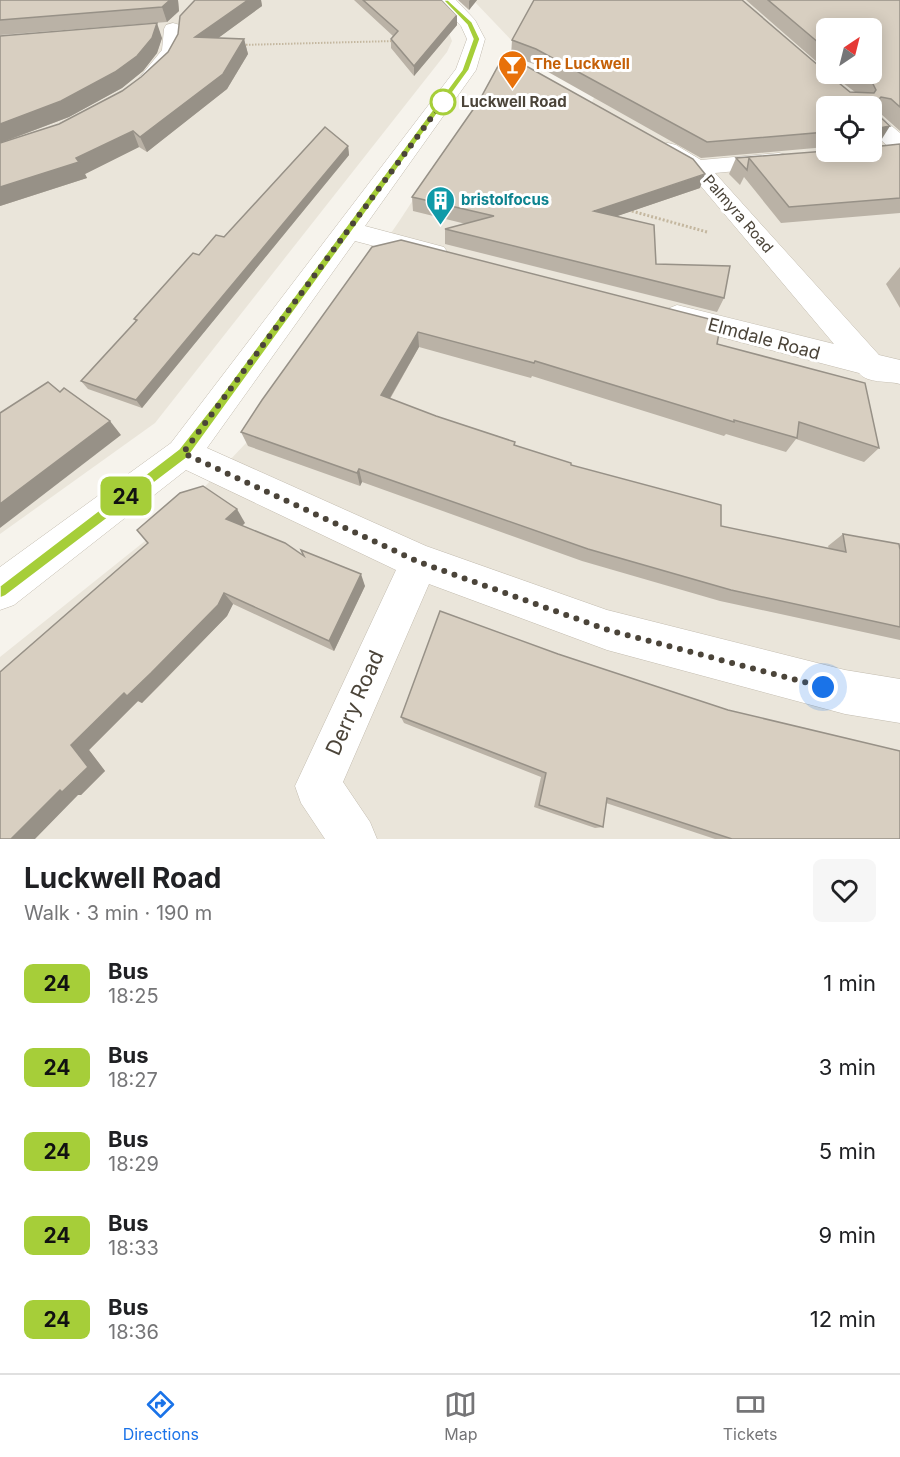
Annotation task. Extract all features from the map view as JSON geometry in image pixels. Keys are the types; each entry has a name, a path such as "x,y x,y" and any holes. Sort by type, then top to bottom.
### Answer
{"street":[{"path":"0,591 183,453 350,231 466,70 485,56 476,43 474,32 461,14 446,0"},
{"path":"136,90 168,56 173,30"},
{"path":"882,131 900,148"},
{"name":"Palmyra Road","path":"648,139 697,167 871,367 900,393"},
{"path":"882,151 900,148"},
{"path":"697,167 804,158"},
{"path":"350,231 465,261"},
{"name":"Elmdale Road","path":"651,309 871,367 900,372"},
{"path":"183,453 419,562 608,630 845,692 900,701"},
{"name":"Derry Road","path":"353,839 318,786 419,562"}],"path":[{"path":"173,30 394,41"},
{"path":"622,208 769,249"}],"shaded area":[{"path":"0,0 417,0 449,33 452,41 447,52 155,423 0,534"},
{"path":"473,0 900,0 900,839 0,839 0,657 180,513 246,443 400,220 469,114 575,135 597,92 514,43"}],"building":[{"path":"0,0 170,0 162,7 0,20"},
{"path":"195,0 248,0 195,37 244,39 223,74 140,137 133,131 76,158 79,162 0,187 0,143 59,124 122,91 168,52 178,34 180,16"},
{"path":"363,0 442,0 457,15 414,66 391,39 398,31"},
{"path":"534,0 742,0 816,63 816,84 840,84 850,92 874,93 876,90 873,84 882,84 882,18 816,18 816,41 768,0 900,0 900,107 891,99 882,96 816,96 816,133 707,142 536,49 512,40"},
{"path":"157,23 152,38 137,56 115,72 61,101 0,124 0,36"},
{"path":"503,57 519,62 693,159 705,174 594,211 654,225 656,264 730,266 724,298 445,229 494,216 412,197 479,101"},
{"path":"882,119 890,126 882,128"},
{"path":"325,127 348,146 136,400 81,381 137,320 134,319 193,253 199,255 216,235 224,237"},
{"path":"900,144 900,198 789,207 749,158 747,170 736,158 816,152 816,162 882,162 882,146"},
{"path":"401,240 721,322 717,344 865,383 879,448 799,422 797,438 734,420 734,422 535,361 534,363 418,332 381,395 515,442 514,445 571,463 571,465 721,505 721,526 846,552 843,534 899,544 900,627 731,590 588,549 359,469 357,473 241,432 372,247"},
{"path":"48,382 60,392 64,388 110,421 0,504 0,413"},
{"path":"203,486 237,509 226,519 285,543 304,556 301,550 361,574 329,641 224,593 218,605 151,673 127,696 124,693 71,745 88,767 62,792 60,790 11,839 0,839 0,672 148,543 137,530 180,493"},
{"path":"440,611 558,654 728,710 900,751 900,839 732,839 607,798 603,827 539,805 546,773 401,717"}],"bus line":[{"name":"24","path":"0,591 183,453 224,400 466,70 474,52 476,39 470,24 446,0"}],"place":[{"name":"The Luckwell","path":"512,90"},
{"name":"Luckwell Road","path":"443,102"},
{"name":"bristolfocus","path":"440,226"}],"route":[{"path":"443,102 350,231 183,453 419,562 608,630 823,687"}]}
